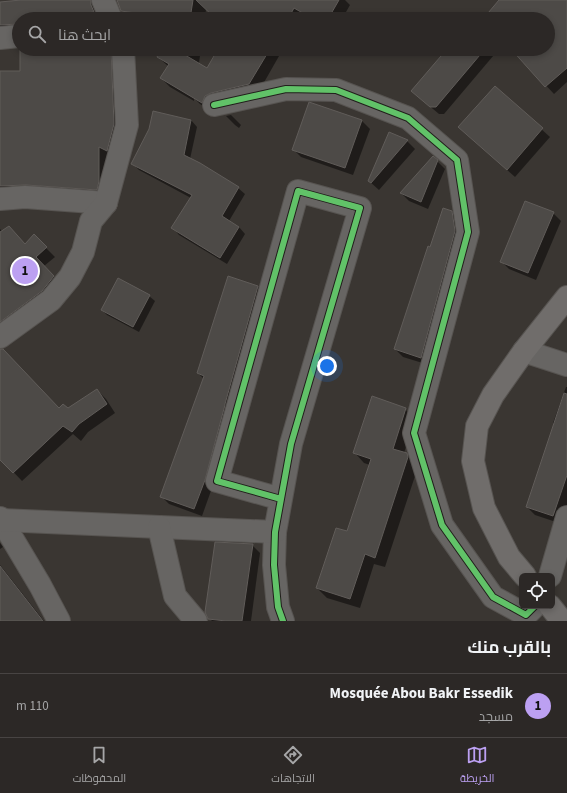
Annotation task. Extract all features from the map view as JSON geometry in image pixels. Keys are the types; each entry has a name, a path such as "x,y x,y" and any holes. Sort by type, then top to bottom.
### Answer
{"main road":[{"path":"522,573 509,557 484,508 473,460 477,426 494,395 524,351 567,297"},
{"path":"552,609 562,621"}],"street":[{"path":"103,0 108,12"},
{"path":"0,38 12,37"},
{"path":"0,337 51,300 70,278 83,252 91,220 106,203 127,125 123,56"},
{"path":"214,105 286,89 336,90 408,118 457,160 468,232 414,432 442,526 493,597 526,615 532,609"},
{"path":"281,499 217,480 298,191 360,208 291,444 281,499 275,532 274,565 278,607 283,621"},
{"path":"0,199 25,197 106,203"},
{"path":"524,351 567,365"},
{"path":"551,573 567,517"},
{"path":"1,519 275,532"},
{"path":"1,519 40,585 59,621"},
{"path":"159,527 175,596 196,621"}],"building":[{"path":"21,0 91,0 91,5 94,12 12,12 12,24 0,25 0,2"},
{"path":"117,0 193,0 191,12 121,11"},
{"path":"196,0 339,0 332,12 301,12 294,8 292,12 209,12"},
{"path":"499,0 567,0 567,68 545,87 517,56 555,56 555,12 489,12"},
{"path":"20,56 111,56 114,124 107,151 99,147 99,181 97,190 26,185 0,186 0,71 20,71"},
{"path":"187,56 207,68 214,56 266,56 249,84 211,93 205,96 202,103 160,78 169,64 157,57"},
{"path":"441,56 479,56 436,107 430,107 411,91"},
{"path":"495,86 543,128 507,170 458,127"},
{"path":"309,102 362,120 345,168 292,150"},
{"path":"153,111 191,120 184,155 239,187 222,216 239,227 220,258 171,228 192,195 131,164 149,129"},
{"path":"389,132 408,140 371,183 368,181"},
{"path":"433,156 438,160 421,202 400,193"},
{"path":"525,201 554,212 528,273 500,262"},
{"path":"443,208 452,211 455,231 421,358 394,349 428,246 430,247"},
{"path":"9,226 25,244 34,234 47,247 36,257 54,276 42,291 0,322 0,232"},
{"path":"228,276 258,286 205,480 194,509 160,497 204,376 197,373"},
{"path":"118,278 150,295 133,327 101,310"},
{"path":"0,349 3,349 59,408 63,404 68,408 97,389 107,404 79,424 72,432 63,426 13,473 0,460"},
{"path":"564,393 567,394 567,475 553,516 526,507"},
{"path":"372,396 406,408 393,449 407,453 408,457 375,558 365,554 350,599 316,588 336,528 347,531 371,459 353,453"},
{"path":"215,542 253,544 242,621 208,619 205,612"},
{"path":"0,566 43,621 0,621"}],"cycle path":[{"path":"214,105 286,89 336,90 408,118 457,160 468,232 414,433 442,525 493,597 526,615 532,609"},
{"path":"281,499 217,481 298,191 360,208 291,444 275,532 274,565 278,607 283,621"}],"place":[{"name":"Mosquée Abou Bakr Essedik","path":"25,271"}]}
